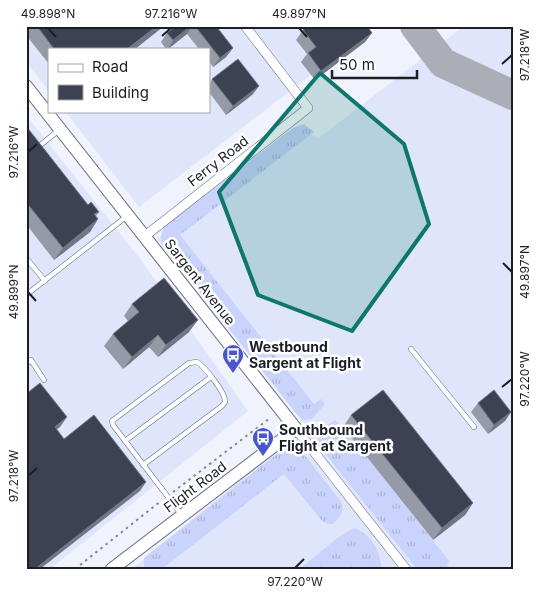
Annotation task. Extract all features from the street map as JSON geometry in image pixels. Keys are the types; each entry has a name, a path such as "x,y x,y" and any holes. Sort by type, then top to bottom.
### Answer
{"street":[{"name":"Ferry Road","path":"144,236 308,108 245,26"},
{"name":"Sargent Avenue","path":"29,94 60,129 406,569"},
{"name":"Flight Road","path":"112,569 296,429"}],"lane":[{"path":"32,140 38,147 60,129"},
{"path":"26,295 128,215"},
{"path":"26,258 45,280"},
{"path":"411,350 474,427"},
{"path":"26,364 31,360 44,380"},
{"path":"143,465 222,406 225,398 201,364 197,362 189,363 112,421 113,425 143,465 182,516"},
{"path":"125,441 211,377"}],"highlighted area":[{"path":"320,73 404,144 429,224 352,331 258,295 219,192"}],"shaded area":[{"path":"26,26 375,26 139,207 66,112 210,112 210,48 48,48 48,90 26,62"},
{"path":"464,26 513,26 513,569 132,569 306,426 157,239 283,136 298,129 319,138"},
{"path":"26,115 141,260 248,411 50,569 26,569"}],"green space":[{"path":"304,124 314,132 180,235 314,404 321,399 325,404 312,419 303,420 162,244 161,237 165,226 293,128"},
{"path":"335,420 343,427 449,561 447,565 451,569 417,569 320,447 317,437 321,430"},
{"path":"296,449 304,454 341,502 341,514 333,524 323,522 284,474 162,569 144,569 144,558 150,553 281,451"},
{"path":"354,528 365,534 374,544 381,563 381,569 300,569 337,538"}],"building":[{"path":"37,26 157,26 128,48 53,48"},
{"path":"176,26 191,26 173,40 167,33"},
{"path":"195,26 216,26 233,48 220,58"},
{"path":"308,26 367,26 372,33 321,71 308,53 316,47 303,30"},
{"path":"238,59 259,86 233,106 212,79"},
{"path":"26,126 88,205 91,202 99,212 94,214 98,219 63,248 26,202"},
{"path":"164,278 198,320 166,345 158,335 132,357 113,334 139,312 132,304"},
{"path":"40,383 67,417 55,427 64,439 94,415 146,482 35,569 26,569 26,394"},
{"path":"383,390 473,503 442,528 351,415"},
{"path":"494,390 511,412 494,425 478,403"}],"taxiway":[{"path":"415,26 443,63 513,95"}],"place":[{"name":"Westbound Sargent at Flight","path":"233,374"},
{"name":"Southbound Flight at Sargent","path":"263,457"}]}
